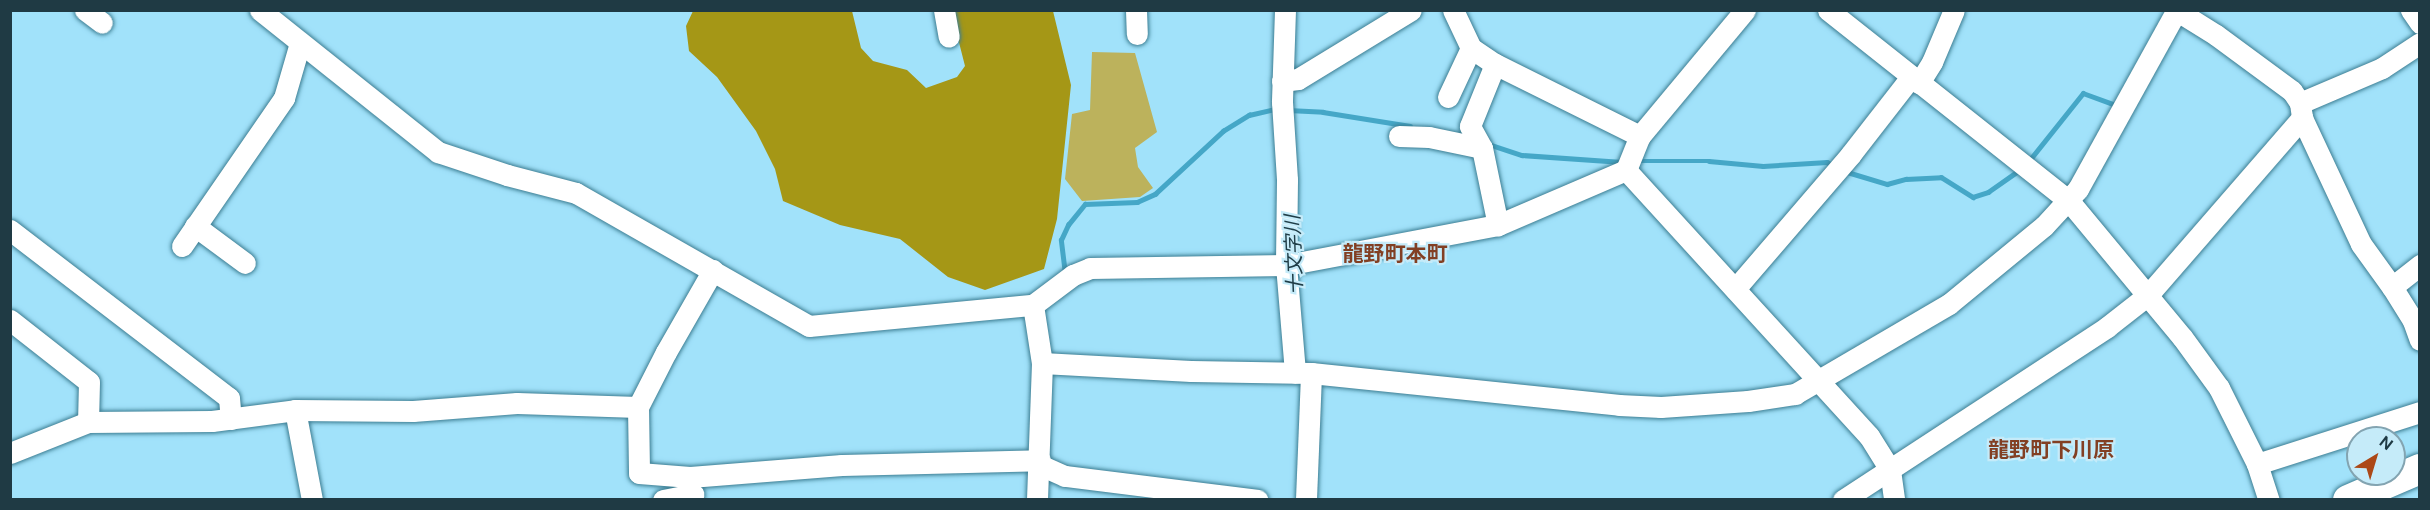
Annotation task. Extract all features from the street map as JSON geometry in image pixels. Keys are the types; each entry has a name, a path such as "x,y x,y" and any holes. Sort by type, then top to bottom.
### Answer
{"highway":[{"path":"2348,500 2420,470"}],"street":[{"path":"260,10 438,152 507,175 576,193 808,326 1033,305 1073,275 1090,268 1286,265 1498,225 1626,170 1640,136 1745,10"},
{"path":"944,10 949,37"},
{"path":"1136,10 1137,34"},
{"path":"1285,10 1282,81 1287,180 1286,265 1303,373 1306,499 1312,500"},
{"path":"1282,81 1298,78 1411,10"},
{"path":"1453,10 1470,48 1495,64 1640,136"},
{"path":"1828,10 2069,201 2148,295 2219,388 2257,464 2269,500"},
{"path":"1735,289 1932,62 1954,10"},
{"path":"2412,10 2420,23"},
{"path":"1042,363 1191,371 1303,373 1619,405 1661,407 1748,401 1796,394 1820,382 1949,304 2024,244 2069,201 2176,11 2216,35 2292,91 2361,244 2417,326"},
{"path":"182,246 284,98 300,43"},
{"path":"1843,500 1976,410 2107,327 2148,295 2301,111 2382,68 2420,44"},
{"path":"1448,97 1470,48"},
{"path":"1495,64 1470,126 1482,148 1498,225"},
{"path":"1399,136 1429,137 1482,148"},
{"path":"1626,170 1869,436 1890,470 1894,500"},
{"path":"195,226 245,263"},
{"path":"10,230 229,398 231,419"},
{"path":"2392,287 2420,265"},
{"path":"692,490 639,473 638,407 713,270"},
{"path":"1033,305 1042,363 1037,500"},
{"path":"10,320 89,382 88,422"},
{"path":"10,453 88,422 231,419 295,410 413,411 517,403 638,407"},
{"path":"295,410 312,500"},
{"path":"2257,464 2420,412"},
{"path":"663,500 692,490 842,465 1040,463 1065,476 1258,500"}],"shaded area":[{"path":"693,11 852,11 861,48 873,61 907,70 926,88 957,77 965,66 951,11 1053,11 1071,85 1057,219 1044,269 985,290 948,277 900,239 840,225 783,201 775,169 756,131 717,77 689,51 686,26"},
{"path":"1092,52 1135,53 1157,132 1135,148 1138,167 1153,188 1140,197 1082,201 1065,179 1072,114 1090,110"}],"waterway":[{"path":"2028,162 2083,93 2118,106"},
{"path":"1065,274 1061,240 1068,225 1085,204 1137,202 1155,194 1223,131 1249,115 1276,109"},
{"path":"1288,110 1323,112 1410,126"},
{"path":"1488,144 1522,155 1622,162"},
{"path":"1636,161 1709,161 1763,166 1827,162 1834,166"},
{"path":"1844,171 1887,184 1906,179 1941,177 1973,197 1988,192 2019,170"}],"district":[{"name":"龍野町本町","path":"1395,254"},
{"name":"龍野町下川原","path":"2051,450"}],"water label":[{"name":"十文字川","path":"1294,255"}]}
